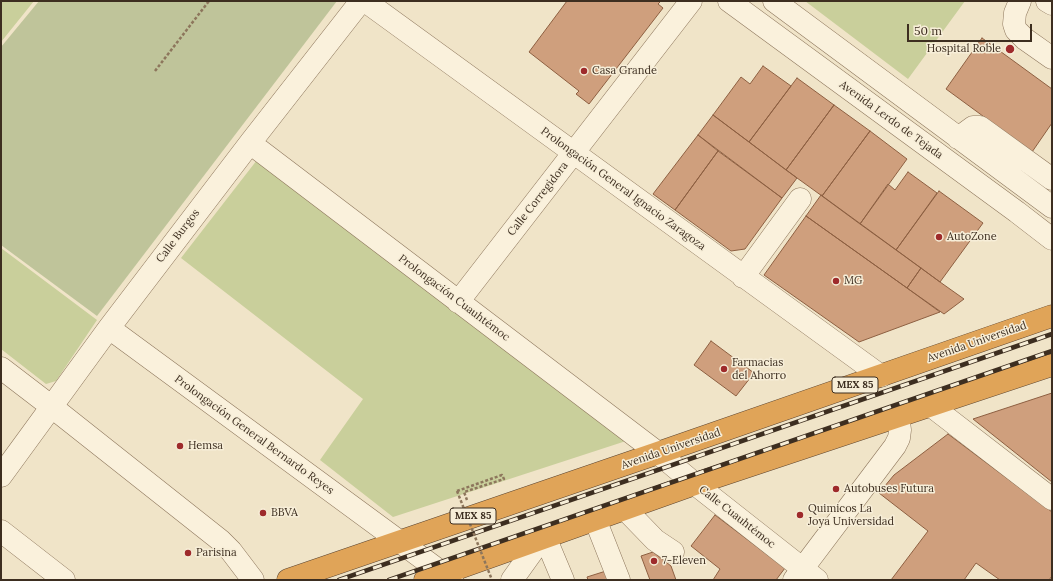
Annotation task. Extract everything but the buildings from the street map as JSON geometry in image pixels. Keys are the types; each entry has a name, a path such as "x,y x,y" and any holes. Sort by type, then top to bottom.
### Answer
{"highway":[{"name":"Avenida Universidad","path":"288,580 658,454 1052,316"},
{"path":"440,578 543,538 695,484 898,415 1052,365"}],"street":[{"name":"Calle Burgos","path":"1,476 109,328 250,143 361,1"},
{"name":"Prolongación General Ignacio Zaragoza","path":"365,1 881,376"},
{"name":"Calle Corregidora","path":"458,302 691,1"},
{"name":"Avenida Lerdo de Tejada","path":"729,1 1052,239"},
{"path":"774,1 1052,207"},
{"path":"1020,1 1015,13 1014,24 1016,30 1025,39 1052,58"},
{"path":"1047,1 1052,4"},
{"path":"958,138 973,127 980,127 1052,179"},
{"name":"Prolongación Cuauhtémoc","path":"250,143 658,454"},
{"path":"743,277 800,199"},
{"name":"Prolongación General Bernardo Reyes","path":"109,328 400,542 440,578"},
{"path":"1,368 220,540 231,551 253,580"},
{"path":"930,405 1052,499"},
{"path":"804,576 899,438 900,430 898,415"},
{"name":"Calle Cuauhtémoc","path":"658,454 804,576"},
{"path":"625,509 655,540 673,552"},
{"path":"595,519 619,580"},
{"path":"1,532 64,580"},
{"path":"512,580 543,538 562,580"}],"path":[{"path":"155,71 209,1"},
{"path":"464,492 504,479 502,475 457,491 492,580"}],"green space":[{"path":"1,1 34,1 1,42"},
{"path":"39,1 337,1 97,316 1,245 1,47"},
{"path":"805,1 965,1 908,79"},
{"path":"257,160 626,441 393,517 320,460 363,399 181,258"},
{"path":"1,248 97,320 56,381 46,384 1,349"}],"railway":[{"path":"339,580 1052,334"},
{"path":"389,580 1052,351"}],"place":[{"name":"Hospital Roble","path":"1010,49"},
{"name":"Casa Grande","path":"584,71"},
{"name":"AutoZone","path":"939,237"},
{"name":"MG","path":"836,281"},
{"name":"Farmacias del Ahorro","path":"724,369"},
{"name":"Hemsa","path":"180,446"},
{"name":"Autobuses Futura","path":"836,489"},
{"name":"BBVA","path":"263,513"},
{"name":"Quimicos La Joya Universidad","path":"800,515"},
{"name":"Parisina","path":"188,553"},
{"name":"7-Eleven","path":"654,561"}]}
